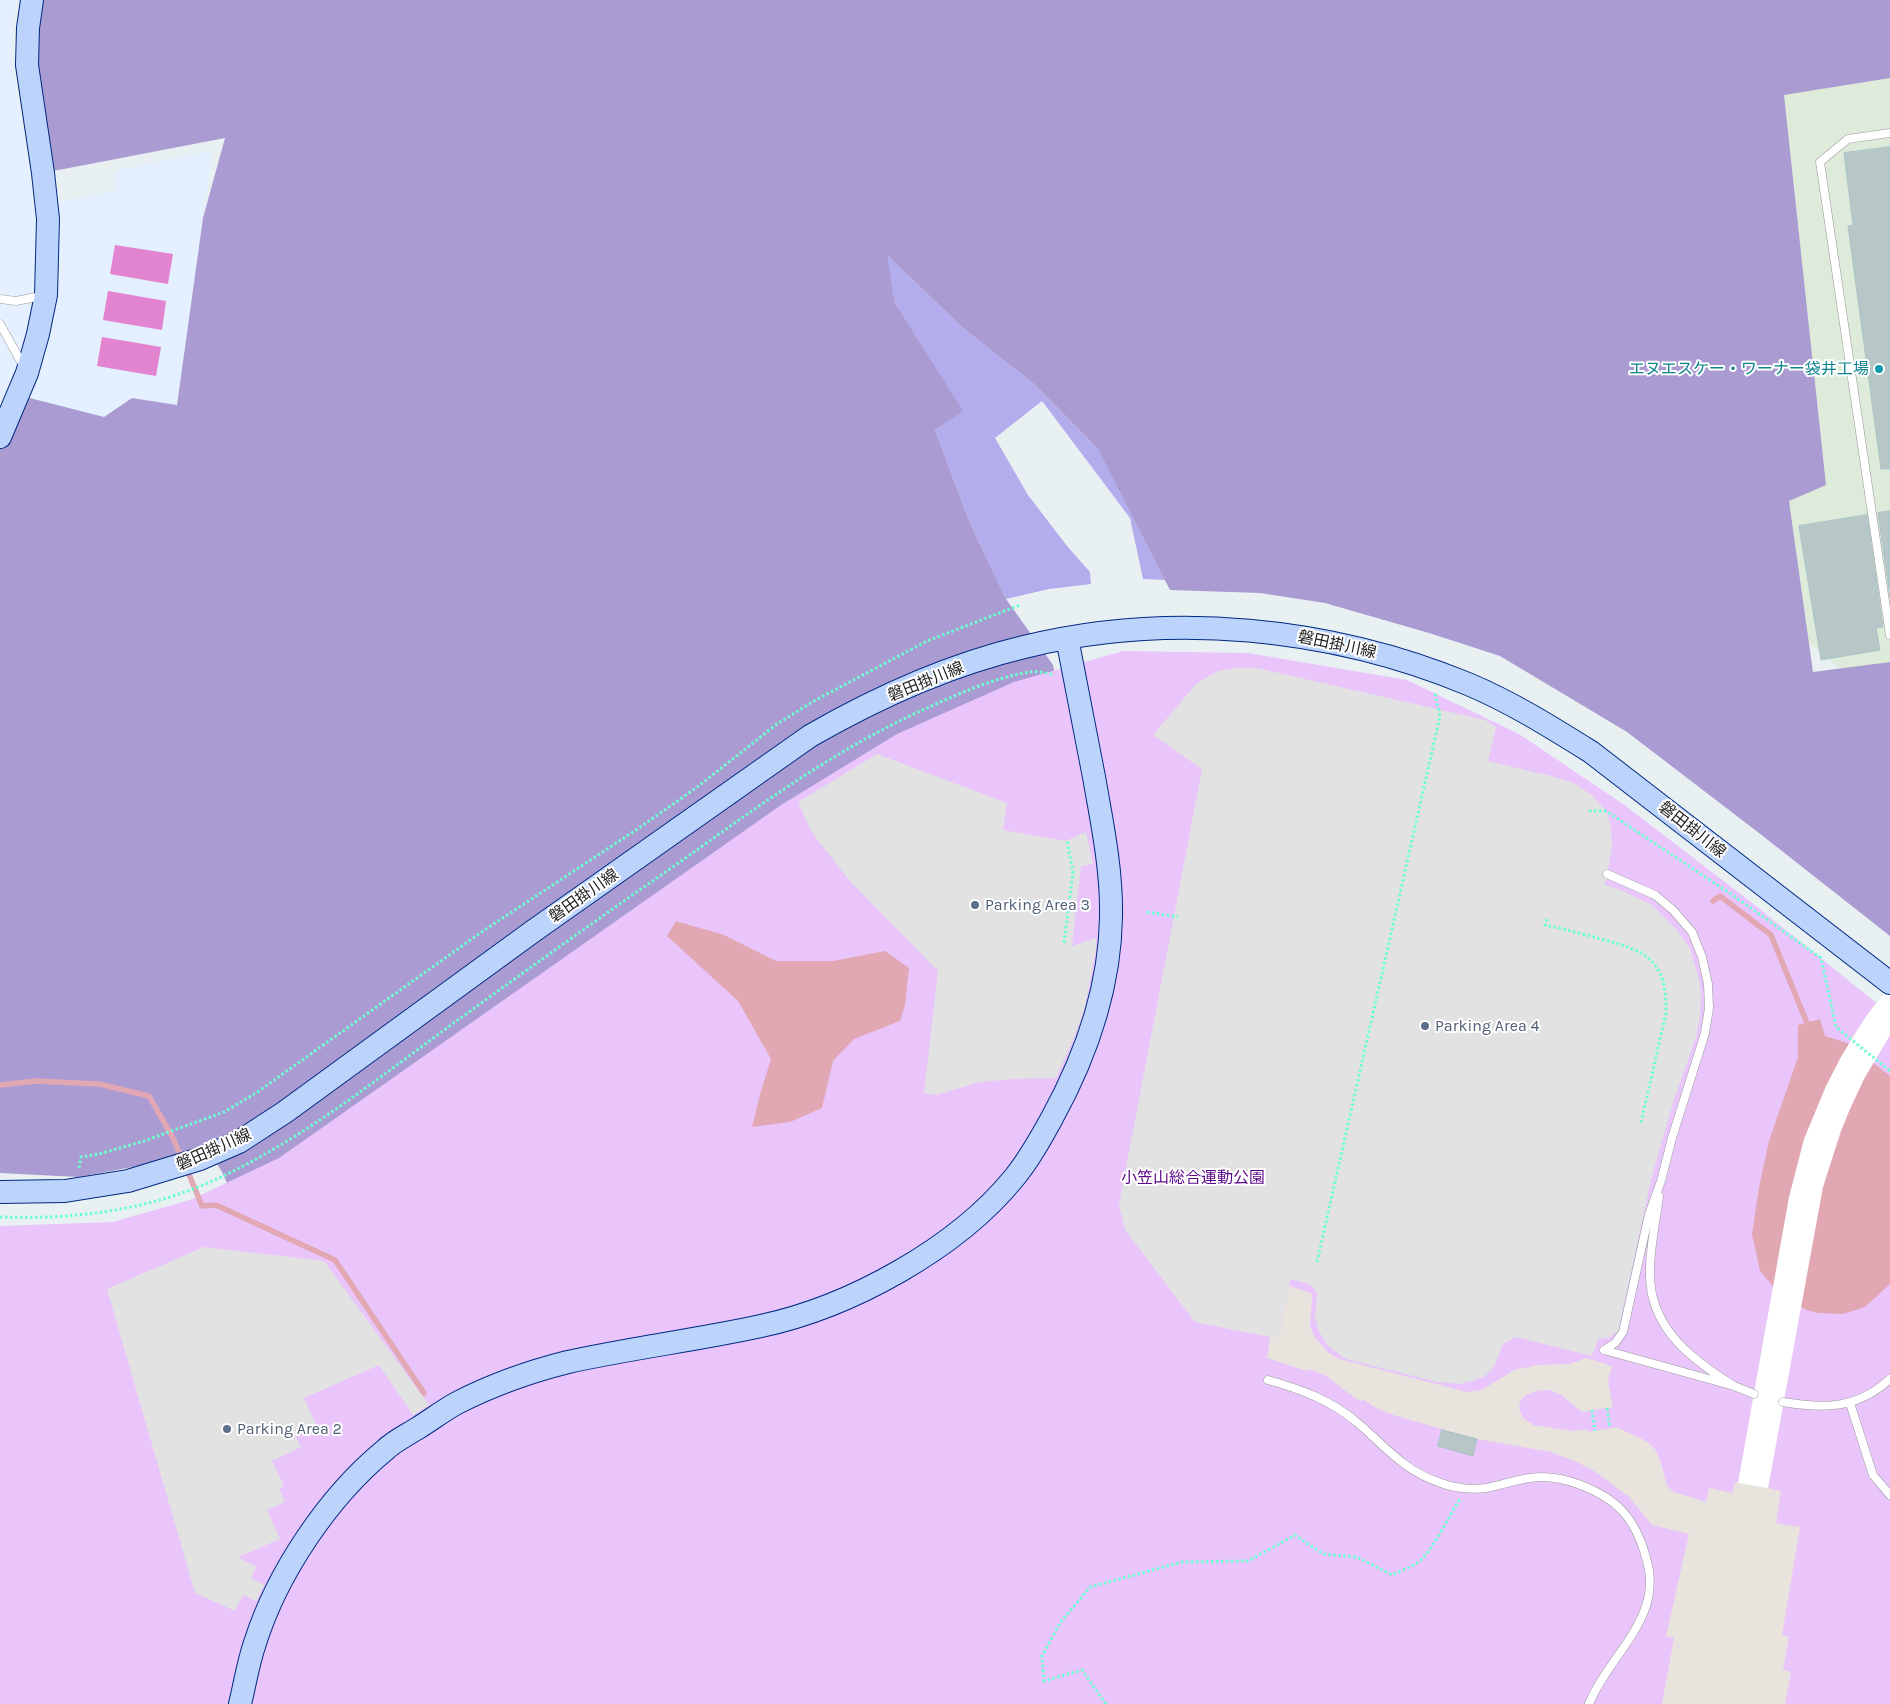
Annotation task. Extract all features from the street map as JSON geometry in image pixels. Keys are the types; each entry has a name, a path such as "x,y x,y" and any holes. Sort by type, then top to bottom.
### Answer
{"main road":[{"path":"0,437 28,373 46,295 48,220 27,65 28,28 32,0"},
{"name":"磐田掛川線","path":"0,1192 34,1193 77,1190 128,1181 200,1159 239,1142 285,1112 532,932 810,736 850,713 927,679 962,666 1023,647 1067,638 1113,632 1177,628 1230,629 1329,641 1376,652 1468,684 1537,719 1591,752 1890,983"},
{"path":"240,1704 254,1644 264,1617 287,1570 306,1538 340,1494 386,1449 456,1404 505,1382 565,1363 764,1326 810,1312 855,1295 896,1273 942,1244 979,1213 1014,1178 1044,1134 1064,1096 1083,1053 1099,1007 1109,947 1112,914 1106,844 1067,638"}],"lane":[{"path":"1890,133 1848,139 1820,162 1890,635"},
{"path":"0,299 16,300 46,295"},
{"path":"0,324 28,373"},
{"path":"1607,874 1655,895 1673,910 1692,932 1702,957 1708,984 1709,1008 1705,1033 1672,1138 1661,1181 1649,1214 1624,1332 1604,1350 1734,1386 1754,1394"},
{"path":"1661,1181 1650,1274 1654,1300 1664,1326 1682,1349 1734,1386"},
{"path":"1783,1402 1813,1407 1850,1404 1880,1388 1890,1379"},
{"path":"1268,1380 1318,1396 1341,1410 1391,1455 1418,1474 1442,1484 1467,1488 1484,1488 1541,1477 1569,1481 1603,1495 1628,1516 1644,1547 1648,1565 1650,1577 1647,1603 1639,1622 1601,1679 1589,1704"},
{"path":"1850,1404 1873,1475 1890,1495"}],"path":[{"path":"77,1190 81,1157 99,1154 144,1141 224,1112 256,1093 483,931 681,799 777,724 927,640 1020,605"},
{"path":"0,1217 40,1218 109,1211 144,1204 178,1194 225,1175 293,1138 337,1108 567,941 763,803 823,764 903,719 974,688 1033,671 1058,675"},
{"path":"1317,1262 1440,716 1433,687"},
{"path":"1588,811 1606,810 1821,958 1836,1027 1890,1071"},
{"path":"1064,943 1073,872 1066,841"},
{"path":"1147,912 1178,917"},
{"path":"1547,919 1545,925 1630,946 1649,958 1662,977 1666,998 1666,1013 1641,1123"},
{"path":"1607,1408 1610,1428"},
{"path":"1592,1410 1595,1431"},
{"path":"1106,1704 1082,1670 1044,1680 1042,1656 1060,1624 1090,1587 1182,1562 1248,1561 1295,1535 1323,1554 1357,1557 1392,1575 1418,1563 1436,1541 1448,1517 1467,1488"}],"shaded area":[{"path":"0,0 18,0 12,24 14,76 31,181 33,207 117,190 114,171 213,150 177,405 133,398 104,417 0,399"},
{"path":"37,0 1890,0 1890,78 1784,95 1826,485 1789,501 1813,672 1890,662 1890,936 1627,732 1500,656 1325,603 1260,593 1170,590 1097,448 1034,384 963,328 887,255 895,303 963,411 935,430 969,521 1006,599 1053,665 1086,832 0,1704 0,1269 240,1211 222,1172 205,1145 160,1162 78,1177 0,1173 0,437 18,395 104,417 132,398 177,405 203,218 225,138 43,173 38,136"},
{"path":"1890,0 1890,711 1747,590 1666,200"},
{"path":"115,245 173,254 168,284 110,274"},
{"path":"886,254 963,328 1034,384 1097,448 1165,580 1143,579 1130,518 1042,401 995,438 1028,495 1067,546 1090,572 1091,584 1049,589 1006,599 969,521 935,430 962,411 895,303"},
{"path":"108,291 166,301 162,330 103,320"},
{"path":"102,337 161,347 156,376 97,366"},
{"name":"Parking Area 4","path":"1237,668 1257,668 1485,720 1496,727 1488,761 1574,783 1593,796 1606,811 1611,827 1612,848 1605,885 1623,891 1652,905 1676,929 1690,948 1700,983 1701,997 1696,1037 1673,1103 1652,1176 1618,1331 1609,1338 1598,1339 1592,1356 1516,1337 1503,1344 1494,1367 1485,1376 1459,1384 1437,1382 1346,1359 1329,1347 1318,1330 1315,1317 1317,1294 1315,1290 1309,1284 1290,1279 1279,1339 1195,1322 1125,1230 1119,1205 1202,769 1153,735 1196,684 1218,671"},
{"name":"Parking Area 3","path":"877,754 1007,803 1003,830 1066,841 1086,832 1093,864 1081,866 1072,946 1096,938 1096,949 1084,1011 1056,1078 980,1082 936,1095 924,1093 938,971 848,879 811,831 798,802"},
{"path":"676,921 724,935 776,961 833,961 885,951 909,968 905,1005 900,1021 854,1039 833,1061 822,1108 790,1122 752,1127 771,1059 738,1001 667,936"},
{"path":"1877,1001 1890,1035 1864,1079 1810,1254 1768,1488 1781,1491 1776,1523 1800,1527 1782,1635 1789,1637 1783,1670 1791,1672 1785,1704 1662,1704 1674,1638 1666,1636 1689,1534 1652,1525 1629,1497 1594,1471 1577,1462 1551,1452 1477,1439 1396,1416 1376,1408 1364,1400 1361,1401 1355,1398 1326,1376 1310,1369 1307,1371 1267,1358 1270,1337 1279,1338 1289,1286 1311,1293 1310,1326 1314,1336 1329,1353 1339,1359 1467,1392 1482,1390 1514,1370 1537,1365 1569,1364 1587,1358 1612,1366 1608,1381 1613,1407 1582,1412 1561,1395 1550,1390 1536,1391 1526,1395 1521,1400 1519,1407 1522,1417 1533,1425 1573,1431 1587,1429 1588,1432 1616,1427 1646,1441 1655,1449 1667,1486 1674,1492 1706,1502 1709,1488 1732,1493 1735,1482 1739,1482 1766,1324 1851,1039"},
{"path":"1820,1019 1825,1036 1850,1044 1890,1076 1890,1284 1865,1307 1843,1314 1818,1313 1807,1310 1791,1302 1777,1291 1760,1271 1752,1234 1759,1187 1769,1141 1798,1057 1798,1025"},
{"name":"Parking Area 2","path":"204,1247 324,1261 429,1405 413,1415 379,1365 304,1398 316,1424 294,1434 301,1447 272,1461 284,1486 279,1489 285,1502 267,1510 280,1539 238,1557 256,1567 251,1578 264,1585 256,1601 243,1595 235,1611 195,1593 107,1289"}],"green space":[{"name":"小笠山総合運動公園","path":"1123,651 1248,653 1407,680 1519,734 1623,804 1751,902 1890,1014 1890,1704 0,1704 0,1226 113,1222 190,1200 279,1158 781,805 897,734 1014,682"}],"pier":[{"path":"1890,985 1890,1035 1864,1079 1850,1109 1823,1187 1768,1488 1738,1483 1789,1197 1804,1139 1826,1086 1842,1055 1865,1018"}],"building":[{"path":"1890,147 1890,469 1881,469 1848,226 1853,225 1844,153"},
{"path":"1890,511 1890,597 1878,513"},
{"path":"1867,515 1883,627 1876,628 1880,650 1821,660 1799,526"},
{"path":"1442,1430 1477,1439 1473,1456 1438,1446"}],"waterway":[{"path":"1713,901 1720,896 1771,935 1808,1028"},
{"path":"0,1085 35,1081 99,1084 149,1096 173,1138 182,1159"},
{"path":"186,1167 202,1206 216,1205 335,1260 424,1393"}],"place":[{"name":"エヌエスケー・ワーナー袋井工場","path":"1879,369"},
{"name":"Parking Area 3","path":"975,905"},
{"name":"Parking Area 4","path":"1425,1026"},
{"name":"Parking Area 2","path":"227,1429"}]}
